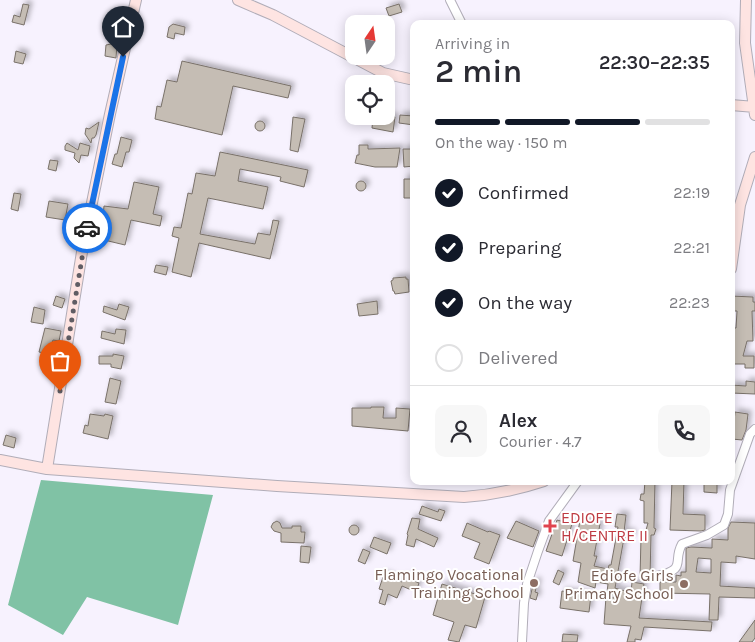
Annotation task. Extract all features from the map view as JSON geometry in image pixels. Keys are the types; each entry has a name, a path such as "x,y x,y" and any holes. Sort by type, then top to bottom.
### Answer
{"street":[{"path":"47,469 82,252 110,114 136,0"},
{"path":"238,0 273,16 382,73 410,79"},
{"path":"450,0 460,20"},
{"path":"735,106 755,109 745,43 746,0"},
{"path":"735,240 740,205 755,157"},
{"path":"735,476 750,434 755,429"},
{"path":"0,460 47,469 464,497 490,495 531,485"},
{"path":"522,642 527,584 538,551 549,521 575,485"},
{"path":"657,576 676,568 679,564 680,547 682,544 707,535 724,525 728,514 732,485"}],"green space":[{"path":"41,480 213,495 178,625 87,597 63,635 8,605"}],"building":[{"path":"23,4 29,5 24,25 12,22 14,15 20,17"},
{"path":"399,4 402,12 389,15 386,8"},
{"path":"173,24 185,27 184,35 175,33 174,39 167,37 169,27"},
{"path":"117,44 116,58 105,56 106,45"},
{"path":"16,51 26,54 23,64 14,62"},
{"path":"182,61 291,86 288,98 233,86 222,135 155,119 157,106 161,107 167,80 177,82"},
{"path":"400,115 410,116 410,124 399,123"},
{"path":"293,117 305,119 298,152 290,150"},
{"path":"258,121 262,121 265,126 264,130 258,131 255,128 255,124"},
{"path":"99,122 96,135 92,138 91,143 85,134 86,128 89,129"},
{"path":"372,125 394,125 393,132 372,128"},
{"path":"121,137 132,140 122,167 112,164 115,154 117,154"},
{"path":"67,143 78,150 80,143 90,146 88,156 81,155 79,163 74,158 75,153 65,150"},
{"path":"359,145 368,145 368,149 400,148 397,167 375,167 355,163 357,155 359,155"},
{"path":"403,149 410,149 410,166 404,167"},
{"path":"220,152 308,170 304,187 280,181 281,177 240,169 238,181 268,187 263,209 208,198 200,234 255,244 258,233 270,235 273,220 279,221 270,259 199,243 191,277 172,272 179,238 172,236 174,227 181,228 188,193 192,194 196,173 215,176"},
{"path":"50,160 58,161 56,171 48,169"},
{"path":"404,179 410,179 410,198 404,198"},
{"path":"359,181 363,181 366,186 365,190 359,191 356,188 356,184"},
{"path":"134,182 159,187 153,214 162,216 160,226 131,220 125,245 100,239 105,216 103,216 104,206 128,209"},
{"path":"14,193 21,194 18,211 11,209"},
{"path":"49,201 68,204 65,220 46,217"},
{"path":"156,265 168,267 166,275 154,272"},
{"path":"406,277 408,279 409,292 395,294 391,281 393,278"},
{"path":"56,296 65,299 62,308 53,305"},
{"path":"735,296 753,297 755,311 752,311 753,341 747,341 743,356 754,356 754,368 745,368 745,364 735,364 737,311 735,311"},
{"path":"377,301 378,314 359,316 357,304"},
{"path":"119,304 129,307 125,320 103,312 104,306 117,310"},
{"path":"34,307 45,310 43,324 31,322"},
{"path":"45,328 61,331 59,341 53,340 49,354 39,352"},
{"path":"116,329 126,330 124,344 101,338 102,331 115,334"},
{"path":"113,354 124,356 121,369 111,367 111,364 99,364 99,356 113,356"},
{"path":"110,378 121,381 116,404 105,402"},
{"path":"746,381 755,382 755,394 735,393 735,385 746,386"},
{"path":"384,407 383,418 396,418 396,408 410,409 408,431 352,426 352,408"},
{"path":"735,412 748,414 746,430 742,440 735,439"},
{"path":"90,414 113,416 108,439 83,433 85,425 88,426"},
{"path":"6,435 16,438 14,448 3,445"},
{"path":"645,485 655,485 654,528 656,529 654,535 651,535 650,578 640,578 641,537 644,537 648,523 644,523 644,501 640,500 641,494 644,494"},
{"path":"672,485 684,485 683,514 705,515 705,530 670,530"},
{"path":"704,485 717,485 717,493 704,492"},
{"path":"422,506 438,512 439,509 445,511 441,521 419,514"},
{"path":"617,514 626,515 624,532 631,532 633,536 631,538 624,538 615,588 631,593 632,582 644,584 639,618 712,622 711,631 644,627 641,640 635,639 635,642 627,642 631,626 604,624 606,597 614,598 615,595 607,592 608,584 596,582 595,588 578,582 581,563 573,561 580,520 600,524 594,556 597,556 594,566 608,569 609,565 611,565 618,527 615,527"},
{"path":"412,518 420,519 418,529 438,538 434,547 416,539 414,547 406,545"},
{"path":"557,520 572,524 562,556 546,551"},
{"path":"277,521 282,528 301,526 301,532 305,532 304,543 281,542 281,533 274,531 271,527"},
{"path":"516,521 539,531 533,547 507,538"},
{"path":"731,522 755,523 755,559 736,556 736,563 721,562 720,586 755,588 755,598 719,597 718,620 709,620 710,594 660,593 660,582 676,582 676,575 681,576 681,572 686,572 686,548 712,548 712,539 728,540 728,528","holes":["698,558 711,559 711,573 696,572"]},
{"path":"467,523 500,535 489,564 474,558 480,543 462,536"},
{"path":"352,525 356,525 359,530 358,534 352,535 349,532 349,528"},
{"path":"374,537 391,543 387,554 370,547"},
{"path":"301,546 311,547 309,563 300,562"},
{"path":"363,549 370,552 365,564 358,561"},
{"path":"558,570 564,573 559,585 553,582"},
{"path":"384,574 402,582 404,577 419,583 416,592 402,586 397,598 388,594 385,605 379,603 383,590 379,589"},
{"path":"534,580 538,582 535,592 538,593 536,600 530,598"},
{"path":"442,584 485,597 476,628 465,625 459,642 448,640 454,622 433,615"},
{"path":"562,591 591,595 589,612 560,608"},
{"path":"755,620 755,638 752,642 739,642"},
{"path":"563,634 578,635 577,642 562,642"}],"way so far":[{"path":"60,391 87,228"}],"place":[{"name":"EDIOFE H/CENTRE II","path":"550,526"},
{"name":"Flamingo Vocational Training School","path":"534,583"},
{"name":"Ediofe Girls Primary School","path":"684,584"}],"route":[{"path":"87,228 123,57"}]}
